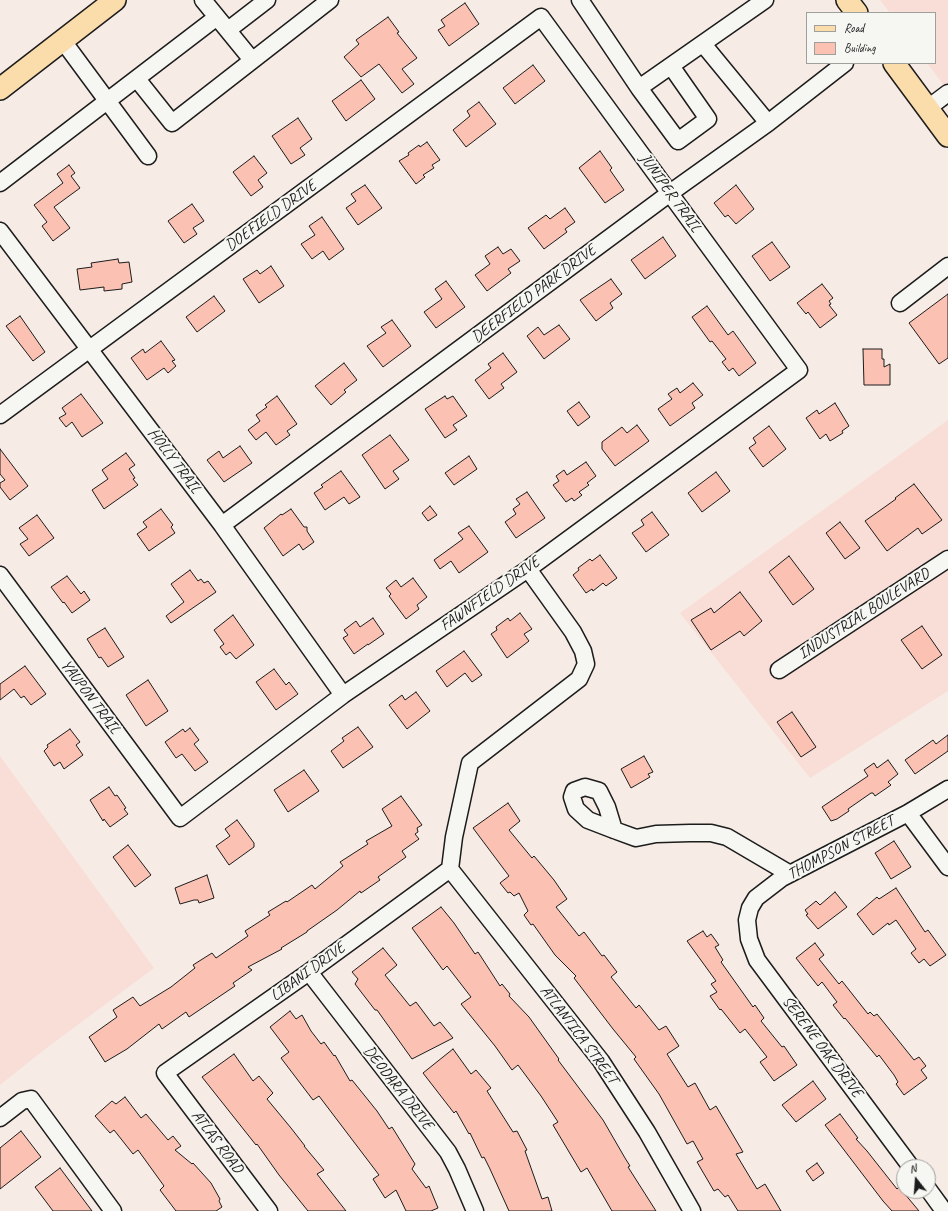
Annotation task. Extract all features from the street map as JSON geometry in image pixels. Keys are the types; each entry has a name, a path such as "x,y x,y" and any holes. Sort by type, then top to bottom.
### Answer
{"main road":[{"path":"0,89 116,0"},
{"path":"847,0 856,12"},
{"path":"895,64 948,136"}],"street":[{"path":"228,30 267,0"},
{"path":"137,79 172,123 330,0"},
{"path":"580,0 639,88 678,141 708,119 671,66"},
{"path":"639,88 765,0"},
{"path":"204,1 252,60"},
{"path":"0,183 217,17"},
{"name":"JUNIPER TRAIL","path":"541,17 799,370"},
{"name":"DOEFIELD DRIVE","path":"0,415 541,17"},
{"path":"63,41 148,156"},
{"path":"703,44 768,122"},
{"name":"DEERFIELD PARK DRIVE","path":"222,525 768,122 844,64"},
{"path":"928,108 948,93"},
{"name":"HOLLY TRAIL","path":"0,231 222,525 343,695"},
{"path":"900,304 948,266"},
{"name":"FAWNFIELD DRIVE","path":"180,818 343,695 528,569 799,370"},
{"name":"INDUSTRIAL BOULEVARD","path":"780,670 948,559"},
{"path":"450,869 454,837 470,763 579,679 586,664 583,651 573,632 528,569"},
{"name":"YAUPON TRAIL","path":"0,575 180,818"},
{"name":"THOMPSON STREET","path":"747,920 750,908 756,898 790,874 908,813 948,789"},
{"path":"908,813 948,867"},
{"path":"614,830 636,838 656,834 716,834 727,837 746,847 790,874"},
{"name":"LIBANI DRIVE","path":"165,1072 309,972 450,869"},
{"name":"ATLANTICA STREET","path":"450,869 601,1061 647,1132 692,1211"},
{"name":"SERENE OAK DRIVE","path":"747,920 749,939 757,960 905,1159"},
{"name":"DEODARA DRIVE","path":"309,972 448,1152 475,1211"},
{"name":"ATLAS ROAD","path":"165,1072 269,1211"},
{"path":"0,1118 22,1101 31,1099 113,1211"},
{"path":"935,1199 944,1211"}],"shaded area":[{"path":"880,0 948,0 948,91 928,64 936,64 936,12 889,12"},
{"path":"948,420 948,691 810,778 680,613"},
{"path":"0,756 154,968 40,1053 0,1085"}],"building":[{"path":"465,3 479,24 449,46 438,30 445,26 441,20"},
{"path":"388,17 399,32 397,33 417,58 402,69 414,84 402,93 379,64 361,77 344,57 359,44 356,40"},
{"path":"533,65 545,81 515,104 503,88"},
{"path":"361,80 375,99 346,121 332,101"},
{"path":"479,102 496,124 466,147 453,130 470,116 467,111"},
{"path":"298,118 312,139 300,148 305,155 291,164 272,136"},
{"path":"427,142 440,160 432,165 434,168 423,175 425,177 416,184 399,161 409,155 408,153 419,145 420,147"},
{"path":"600,151 612,168 610,170 624,190 605,203 579,168"},
{"path":"254,156 267,173 258,180 263,187 251,196 233,172"},
{"path":"69,165 75,173 71,176 80,188 54,207 70,228 53,241 42,226 47,222 34,205 63,183 57,174"},
{"path":"365,185 382,208 358,225 346,208 356,201 351,194"},
{"path":"736,185 754,209 736,224 728,215 725,217 714,203"},
{"path":"192,204 204,221 193,228 197,234 184,243 168,221"},
{"path":"565,208 575,222 565,229 567,232 544,249 528,228 546,215 550,219"},
{"path":"322,217 344,249 329,260 323,251 312,259 301,244 315,235 309,226"},
{"path":"663,237 676,256 645,279 631,260"},
{"path":"772,242 790,267 770,281 752,256"},
{"path":"498,247 503,254 511,249 520,261 508,269 511,273 487,291 475,275 490,264 485,256"},
{"path":"118,259 119,263 129,262 132,282 122,284 122,289 104,291 104,287 80,290 77,269 92,267 91,263"},
{"path":"271,266 284,286 259,303 243,279 257,270 260,274"},
{"path":"611,279 622,294 610,303 613,308 596,321 580,300"},
{"path":"446,281 465,307 436,328 424,312 442,299 435,289"},
{"path":"822,284 833,298 829,301 831,304 829,305 837,315 820,328 808,312 806,314 797,303"},
{"path":"948,294 948,358 939,364 909,323"},
{"path":"214,296 225,311 197,332 186,317"},
{"path":"707,306 728,335 733,331 756,363 739,376 733,368 729,371 722,362 726,359 712,341 710,342 692,317"},
{"path":"20,316 45,352 33,361 6,326"},
{"path":"392,320 411,346 383,367 367,346 386,333 381,327"},
{"path":"559,325 570,339 544,359 527,336 538,327 544,335"},
{"path":"161,341 175,360 172,361 176,366 168,373 164,368 147,380 131,358 143,349 145,353"},
{"path":"863,349 882,349 884,367 890,364 890,385 864,385"},
{"path":"503,353 517,372 501,384 504,388 489,399 475,380 491,368 488,364"},
{"path":"344,363 357,380 344,390 346,392 331,405 315,386"},
{"path":"693,383 703,395 692,403 695,408 670,426 658,409 672,399 668,394 677,388 680,393"},
{"path":"81,394 103,423 82,437 72,422 66,427 59,418 66,414 62,408"},
{"path":"277,396 297,424 287,431 290,435 276,445 266,432 256,440 248,430 260,421 256,415 267,407 265,405"},
{"path":"445,396 447,399 453,396 467,416 453,425 457,430 445,438 425,409"},
{"path":"579,402 590,417 578,426 567,411"},
{"path":"835,403 849,426 842,431 843,433 830,441 826,434 820,439 806,418 817,410 819,414"},
{"path":"637,425 649,441 615,466 602,449 602,442 622,427 627,433"},
{"path":"769,426 786,449 763,467 749,448 756,443 753,438"},
{"path":"390,435 409,460 393,471 399,479 385,489 362,455"},
{"path":"240,446 252,463 224,482 207,460 219,451 223,458"},
{"path":"0,449 28,486 10,500 0,487 0,483 5,480 0,474"},
{"path":"126,453 135,465 129,469 135,478 133,479 138,485 104,509 92,490 108,479 102,470"},
{"path":"469,456 477,469 454,485 445,473"},
{"path":"586,462 596,476 587,483 589,485 579,492 582,495 574,501 572,498 566,502 553,485 559,481 556,476 564,470 567,475"},
{"path":"341,471 360,497 349,504 344,497 325,510 314,493 323,487 321,485"},
{"path":"716,472 730,491 702,512 688,493"},
{"path":"914,484 942,520 922,534 918,528 887,551 865,521"},
{"path":"527,492 545,518 516,538 505,522 516,514 513,509 520,504 516,499"},
{"path":"430,506 437,515 428,521 422,513"},
{"path":"161,509 173,525 171,527 175,533 149,551 137,534 147,527 143,522"},
{"path":"291,509 304,527 307,527 307,531 314,542 303,550 299,544 283,556 264,528 281,514 282,515"},
{"path":"652,512 669,535 646,552 632,533 644,525 641,520"},
{"path":"37,515 54,538 29,556 20,544 28,539 19,528"},
{"path":"840,522 860,548 845,559 826,533"},
{"path":"469,526 488,552 459,573 451,561 440,569 434,560 463,539 458,533"},
{"path":"600,555 617,578 606,586 603,583 593,591 592,589 586,593 573,575 579,570 578,568 590,559 592,561"},
{"path":"789,556 814,589 793,605 769,572"},
{"path":"190,570 198,581 201,579 204,583 208,581 216,592 171,623 166,616 184,602 171,584"},
{"path":"67,576 81,594 84,591 90,600 72,613 51,587"},
{"path":"413,578 427,597 417,605 419,609 406,619 389,596 391,594 386,588 396,580 401,587"},
{"path":"740,592 762,621 744,636 740,631 711,650 691,620 711,608 714,613"},
{"path":"520,613 532,629 524,634 529,641 507,658 491,634 497,630 496,627 508,618 510,621"},
{"path":"233,615 254,645 236,659 230,652 226,655 220,647 224,644 214,630"},
{"path":"373,618 384,634 354,654 343,638 348,635 344,630 356,621 360,627"},
{"path":"922,626 942,655 922,669 901,640"},
{"path":"105,628 124,657 108,667 101,657 99,658 87,639"},
{"path":"464,651 482,675 472,682 465,673 447,687 436,671"},
{"path":"25,666 46,694 31,705 24,696 21,698 14,689 0,700 0,684"},
{"path":"274,669 286,685 289,682 298,694 276,710 256,682"},
{"path":"148,680 168,711 146,726 126,695"},
{"path":"416,692 430,711 407,729 389,705 402,695 405,700"},
{"path":"792,712 816,747 801,757 777,722"},
{"path":"358,727 373,747 343,768 331,751 344,741 342,738"},
{"path":"190,728 199,740 194,744 208,762 195,771 182,754 176,758 165,742 183,729 185,732"},
{"path":"70,729 80,742 76,745 83,755 64,769 60,762 54,766 44,751 48,747 47,745"},
{"path":"948,735 948,751 915,774 905,760 933,740 936,744"},
{"path":"644,756 653,772 648,774 650,777 631,788 621,769"},
{"path":"888,760 898,774 888,782 891,785 875,796 871,793 848,809 849,811 831,821 822,807 868,776 864,770 874,763 877,768"},
{"path":"304,770 319,791 288,812 274,790"},
{"path":"109,787 115,796 117,795 126,808 124,809 128,814 110,827 104,819 103,821 90,800"},
{"path":"401,796 422,825 417,828 418,832 415,834 419,839 402,851 406,857 378,877 380,880 361,893 360,891 307,932 281,948 282,949 248,967 252,970 233,983 235,986 189,1017 186,1012 162,1029 159,1024 127,1049 105,1062 89,1037 117,1017 113,1010 133,997 140,1006 171,987 195,968 193,965 212,953 216,958 248,936 245,931 270,915 268,912 286,901 287,902 312,885 315,889 343,866 340,862 368,844 366,841 392,826 382,809"},
{"path":"508,803 520,821 509,830 532,858 534,856 554,880 567,899 556,907 579,936 584,932 602,956 604,955 617,972 611,977 636,1008 639,1005 659,1030 666,1026 679,1046 667,1054 688,1087 695,1083 710,1110 716,1106 743,1152 736,1154 757,1189 765,1184 781,1211 738,1211 728,1195 725,1197 718,1189 714,1191 697,1162 703,1159 693,1141 687,1144 659,1094 634,1059 636,1057 574,978 576,976 555,955 533,924 531,925 524,915 528,911 519,893 514,896 510,892 508,893 500,883 509,876 473,828"},
{"path":"237,820 254,843 254,847 229,865 216,846 230,836 225,829"},
{"path":"894,841 911,867 891,879 875,853"},
{"path":"128,845 151,875 135,887 113,857"},
{"path":"207,875 214,898 199,903 198,900 194,900 180,904 175,888"},
{"path":"896,888 925,932 928,930 946,955 930,966 924,959 919,963 911,953 916,949 896,920 889,925 888,923 873,935 857,914 877,897 879,899"},
{"path":"835,892 847,907 818,929 806,915 808,914 805,910 816,901 820,905"},
{"path":"441,907 475,954 478,952 500,986 502,984 510,994 509,996 529,1017 559,1059 558,1060 603,1120 630,1166 628,1167 656,1211 612,1211 587,1168 581,1172 553,1125 558,1122 541,1096 518,1065 512,1070 495,1046 461,1004 471,997 447,966 443,970 412,928"},
{"path":"703,931 707,937 711,934 719,945 715,947 723,960 721,962 753,1007 755,1005 764,1018 761,1021 782,1047 784,1046 797,1065 774,1081 760,1062 767,1057 745,1029 740,1033 710,996 717,992 711,984 716,981 687,941"},
{"path":"815,943 824,955 819,959 839,984 842,981 868,1014 870,1012 874,1016 877,1014 914,1060 919,1057 926,1066 921,1070 927,1078 904,1095 896,1084 898,1082 894,1075 879,1055 877,1057 833,1005 837,1002 822,982 818,986 796,958"},
{"path":"383,948 397,965 385,975 410,1006 416,1002 434,1026 440,1022 453,1038 412,1059 377,1010 375,1010 355,984 358,979 352,972"},
{"path":"290,1011 296,1019 302,1015 311,1031 321,1044 324,1042 334,1056 335,1055 350,1081 352,1080 377,1111 389,1129 392,1127 415,1164 412,1169 426,1188 429,1186 438,1208 431,1211 406,1211 396,1190 385,1198 373,1179 379,1175 319,1096 313,1100 281,1058 289,1052 270,1027"},
{"path":"453,1049 471,1074 476,1070 491,1088 487,1091 513,1132 517,1131 527,1150 525,1151 542,1199 548,1197 552,1211 509,1211 484,1157 482,1158 470,1133 469,1134 456,1111 454,1113 423,1073"},
{"path":"234,1054 253,1081 259,1076 273,1093 267,1099 324,1170 317,1174 346,1211 308,1211 279,1175 257,1144 256,1145 202,1077"},
{"path":"813,1081 826,1099 796,1122 782,1105"},
{"path":"125,1097 141,1118 146,1114 168,1140 173,1136 181,1146 175,1150 192,1164 193,1163 211,1183 220,1199 219,1201 222,1207 216,1211 176,1211 160,1190 164,1186 138,1150 133,1154 114,1130 110,1133 95,1116 112,1101 116,1104"},
{"path":"840,1114 858,1138 856,1139 896,1188 896,1199 909,1199 919,1211 892,1211 825,1125"},
{"path":"21,1131 41,1157 0,1189 0,1148"},
{"path":"817,1163 824,1173 813,1181 806,1171"},
{"path":"60,1168 92,1211 53,1211 35,1187"}]}
